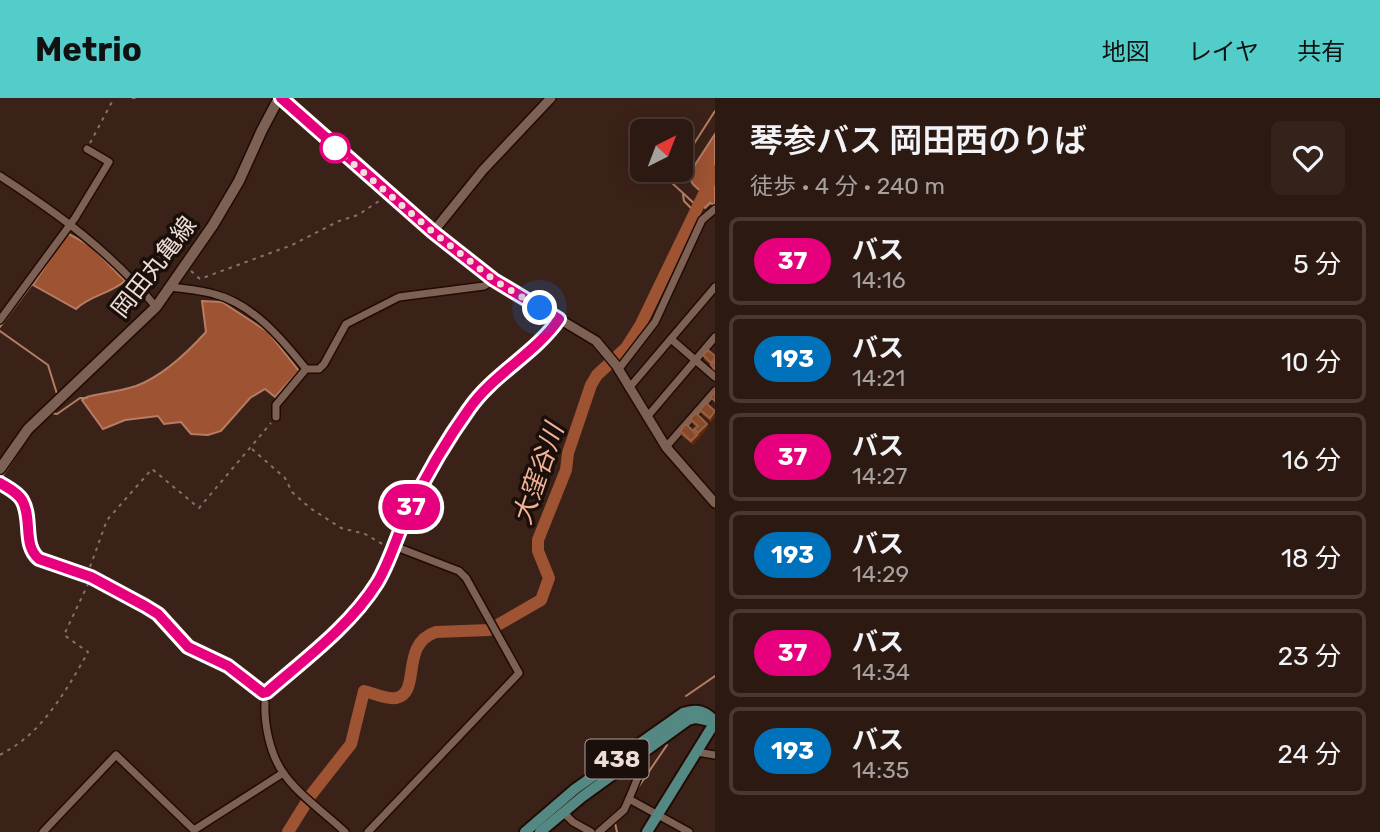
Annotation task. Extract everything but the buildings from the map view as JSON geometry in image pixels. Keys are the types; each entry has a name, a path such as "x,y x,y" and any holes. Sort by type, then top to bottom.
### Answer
{"highway":[{"name":"438","path":"525,832 575,789 683,712 694,709 703,712 715,722"},
{"name":"438","path":"540,832 688,720 696,718 715,722"},
{"name":"438","path":"647,832 715,722"}],"main road":[{"name":"岡田丸亀線","path":"0,469 28,429 156,307 239,181 261,130 280,98"}],"street":[{"path":"280,98 389,195 494,280 588,335 615,364 666,447 715,503"},
{"path":"433,232 483,170 551,98"},
{"path":"0,320 70,224 109,162 87,149"},
{"path":"0,176 49,207 95,243 132,278 156,307"},
{"path":"615,364 656,322 702,220 715,209"},
{"path":"306,369 319,369 324,364 346,324 399,297 484,286 494,280"},
{"path":"171,287 215,294 227,299 269,326 306,369"},
{"path":"629,388 715,287"},
{"path":"0,483 15,492 24,503 30,547 39,559 89,576 145,606 158,614 188,647 228,666 263,693 267,692 320,648 363,601 384,570 421,487 470,407 489,385 559,319"},
{"path":"647,417 715,337"},
{"path":"671,339 715,377"},
{"path":"276,417 276,405 306,369"},
{"path":"666,447 715,391"},
{"path":"368,832 519,673 466,578 459,571 393,548"},
{"path":"265,703 264,717 275,758 283,773 345,832"},
{"path":"697,752 715,755"},
{"path":"43,832 116,755 194,830 283,773"},
{"path":"599,832 624,810 638,777"},
{"path":"630,800 689,832"},
{"path":"563,812 573,822 591,832"}],"path":[{"path":"87,149 114,98"},
{"path":"132,98 138,98"},
{"path":"185,266 200,279 292,245 339,221 358,215 389,195"},
{"path":"0,755 24,740 39,724 74,678 88,652 64,635 81,603 107,520 152,468 199,508 276,417"},
{"path":"251,448 285,478 292,492 310,508 341,528 365,534 393,548"}],"shaded area":[{"path":"715,134 715,205 710,203 705,208 697,201 702,192 692,182 693,168"},
{"path":"67,233 91,246 125,281 76,309 33,285"},
{"path":"202,301 222,302 268,332 299,371 275,397 265,389 250,398 221,431 208,435 191,434 181,422 164,424 158,416 125,420 103,429 82,400 146,382 174,363 206,332"}],"waterway":[{"path":"693,145 715,111"},
{"name":"大窪谷川","path":"288,832 311,795 351,744 364,691 392,698 404,694 414,657 425,638 436,632 489,630 541,600 549,578 538,551 538,540 566,470 568,453 591,385 597,375 626,348 640,326 715,171"},
{"path":"671,182 698,207"},
{"path":"683,195 684,201 691,208 697,207"},
{"path":"0,327 33,283"},
{"path":"0,331 48,365 57,394"},
{"path":"51,413 57,414 80,398 87,398"},
{"path":"1,478 21,448"},
{"path":"686,696 715,676"},
{"path":"637,789 667,745"},
{"path":"617,832 615,823 618,820"}],"bus line":[{"name":"37","path":"0,483 22,499 28,517 30,547 39,559 91,577 145,606 158,614 188,647 228,666 263,693 320,648 372,591 384,570 409,510 470,407 489,385 559,319 494,280 433,232 281,98"}],"route":[{"path":"335,148 494,280 540,308"}]}
